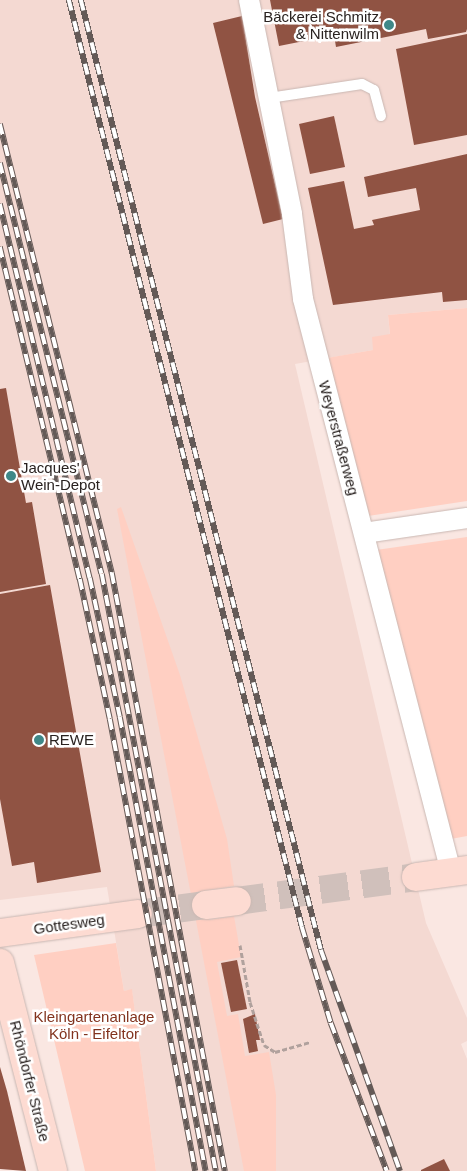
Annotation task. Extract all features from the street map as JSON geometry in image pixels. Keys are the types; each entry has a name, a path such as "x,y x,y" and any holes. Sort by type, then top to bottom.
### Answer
{"street":[{"name":"Weyerstraßerweg","path":"249,0 292,214 303,300 364,533 459,871"},
{"path":"364,533 467,518"},
{"path":"416,877 459,871"},
{"path":"206,905 237,901"},
{"name":"Gottesweg","path":"0,933 138,914"},
{"name":"Rhöndorfer Straße","path":"2,976 53,1171"}],"lane":[{"path":"269,98 362,84 374,90 381,116"}],"path":[{"path":"240,945 250,1002 264,1045 275,1052 310,1042"}],"shaded area":[{"path":"0,0 467,0 467,308 388,315 390,335 373,350 295,364 426,923 467,1018 467,1041 461,1044 467,1059 467,1171 156,1171 132,990 124,991 107,887 0,900"}],"green space":[{"path":"467,308 467,501 368,516 327,358 373,350 372,337 390,334 388,315"},
{"path":"121,507 180,675 227,839 234,886 203,891 209,920 234,916 241,957 217,962 227,1016 238,1014 245,1056 269,1052 276,1095 276,1171 244,1171 117,509"},
{"path":"467,537 467,836 451,839 376,550"},
{"name":"Kleingartenanlage Köln - Eifeltor","path":"116,943 124,991 132,989 156,1171 85,1171 34,955"}],"building":[{"name":"Bäckerei Schmitz & Nittenwilm","path":"270,0 467,0 467,29 466,32 428,39 426,29 336,47 334,35 279,46"},
{"path":"242,16 255,97 283,219 263,224 213,23"},
{"path":"467,34 467,135 414,145 396,49"},
{"path":"334,116 345,167 310,174 299,124"},
{"path":"467,154 467,300 443,302 442,292 333,305 308,188 344,181 354,229 374,225 372,220 420,210 416,188 368,197 364,177"},
{"path":"6,388 26,503 32,502 46,584 0,592 0,389"},
{"name":"REWE","path":"50,585 101,872 37,883 34,862 12,866 0,799 0,594"},
{"path":"237,960 247,1009 231,1012 221,963"},
{"path":"255,1014 260,1040 256,1040 258,1051 249,1053 243,1019"},
{"path":"0,1067 7,1091 26,1171 0,1169"},
{"path":"444,1159 450,1171 421,1171 421,1170"}],"tunnel":[{"path":"237,901 416,877"},
{"path":"138,914 206,905"}],"railway":[{"path":"69,0 302,927 331,1023 387,1171"},
{"path":"81,0 321,950 400,1171"},
{"path":"0,124 112,573 225,1171"},
{"path":"0,163 102,574 216,1171"},
{"path":"0,204 90,578 120,717 206,1171"},
{"path":"0,247 80,579 110,719 195,1171"}],"place":[{"name":"Bäckerei Schmitz & Nittenwilm","path":"389,25"},
{"name":"Jacques' Wein-Depot","path":"11,476"},
{"name":"REWE","path":"39,740"}]}
